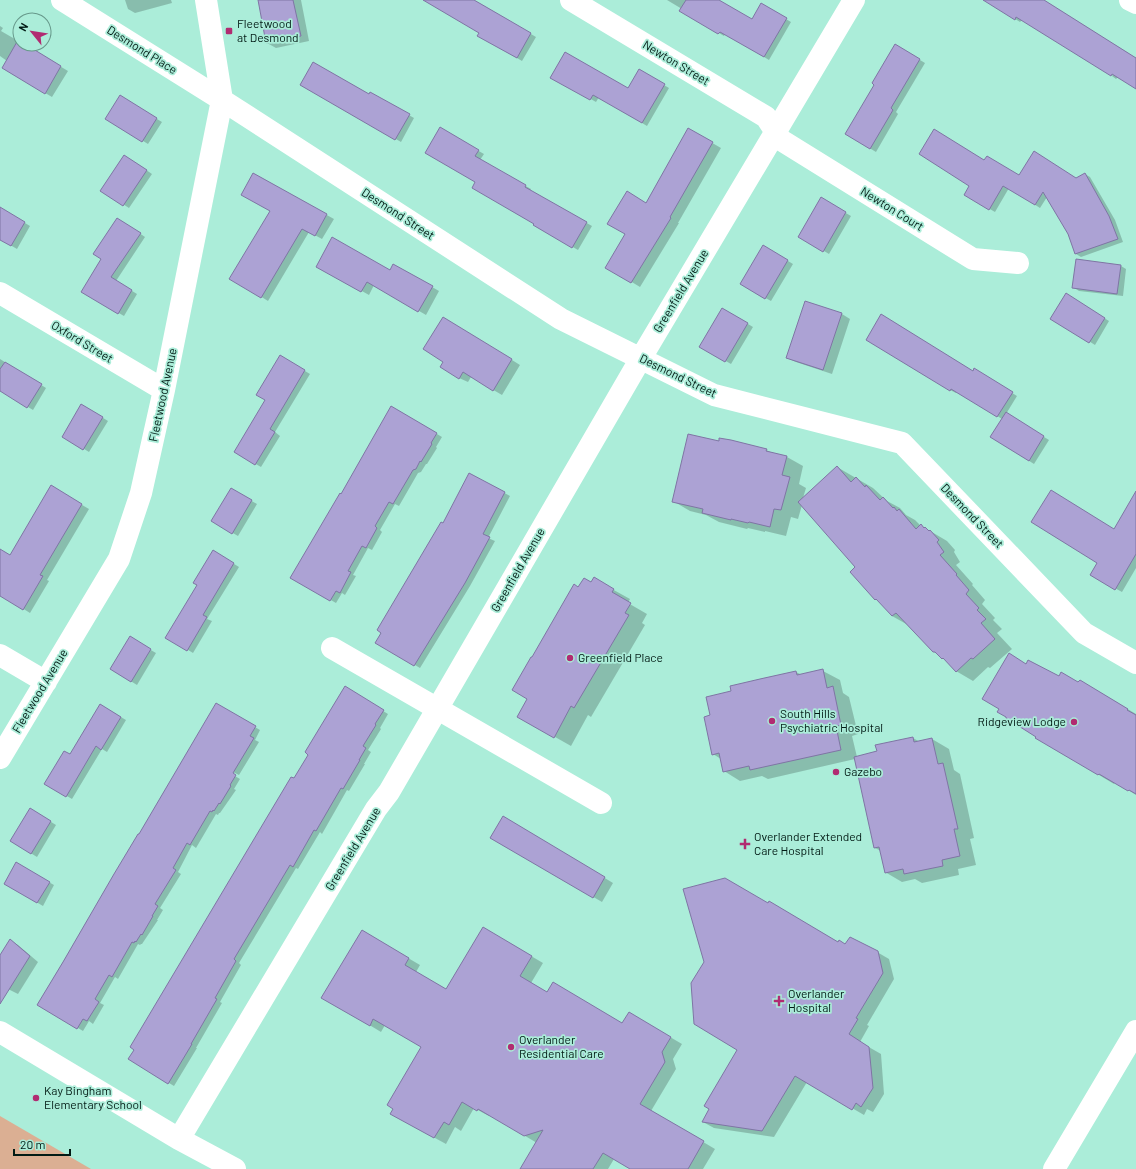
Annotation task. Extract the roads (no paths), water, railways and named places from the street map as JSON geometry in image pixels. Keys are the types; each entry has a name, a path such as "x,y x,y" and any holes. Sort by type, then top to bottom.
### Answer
{"street":[{"name":"Desmond Place","path":"62,0 222,100"},
{"name":"Fleetwood Avenue","path":"0,758 119,559 141,493 164,390 222,100 206,0"},
{"name":"Newton Street","path":"571,0 766,118 775,132"},
{"name":"Greenfield Avenue","path":"179,1139 372,816 388,792 854,0"},
{"path":"1130,0 1136,3"},
{"name":"Desmond Street","path":"222,100 561,319 714,395 902,443 1084,632 1133,655"},
{"name":"Newton Court","path":"775,132 781,140 973,259 1018,263"},
{"name":"Oxford Street","path":"0,293 164,390"},
{"path":"332,648 601,803"},
{"path":"0,655 46,682"},
{"path":"1054,1169 1136,1031"},
{"path":"0,1032 179,1139 235,1169"}],"place":[{"name":"Fleetwood at Desmond","path":"229,31"},
{"name":"Greenfield Place","path":"570,658"},
{"name":"South Hills Psychiatric Hospital","path":"772,721"},
{"name":"Ridgeview Lodge","path":"1074,722"},
{"name":"Gazebo","path":"836,772"},
{"name":"Overlander Extended Care Hospital","path":"745,844"},
{"name":"Overlander Hospital","path":"779,1001"},
{"name":"Overlander Residential Care","path":"511,1047"},
{"name":"Kay Bingham Elementary School","path":"36,1098"}]}
